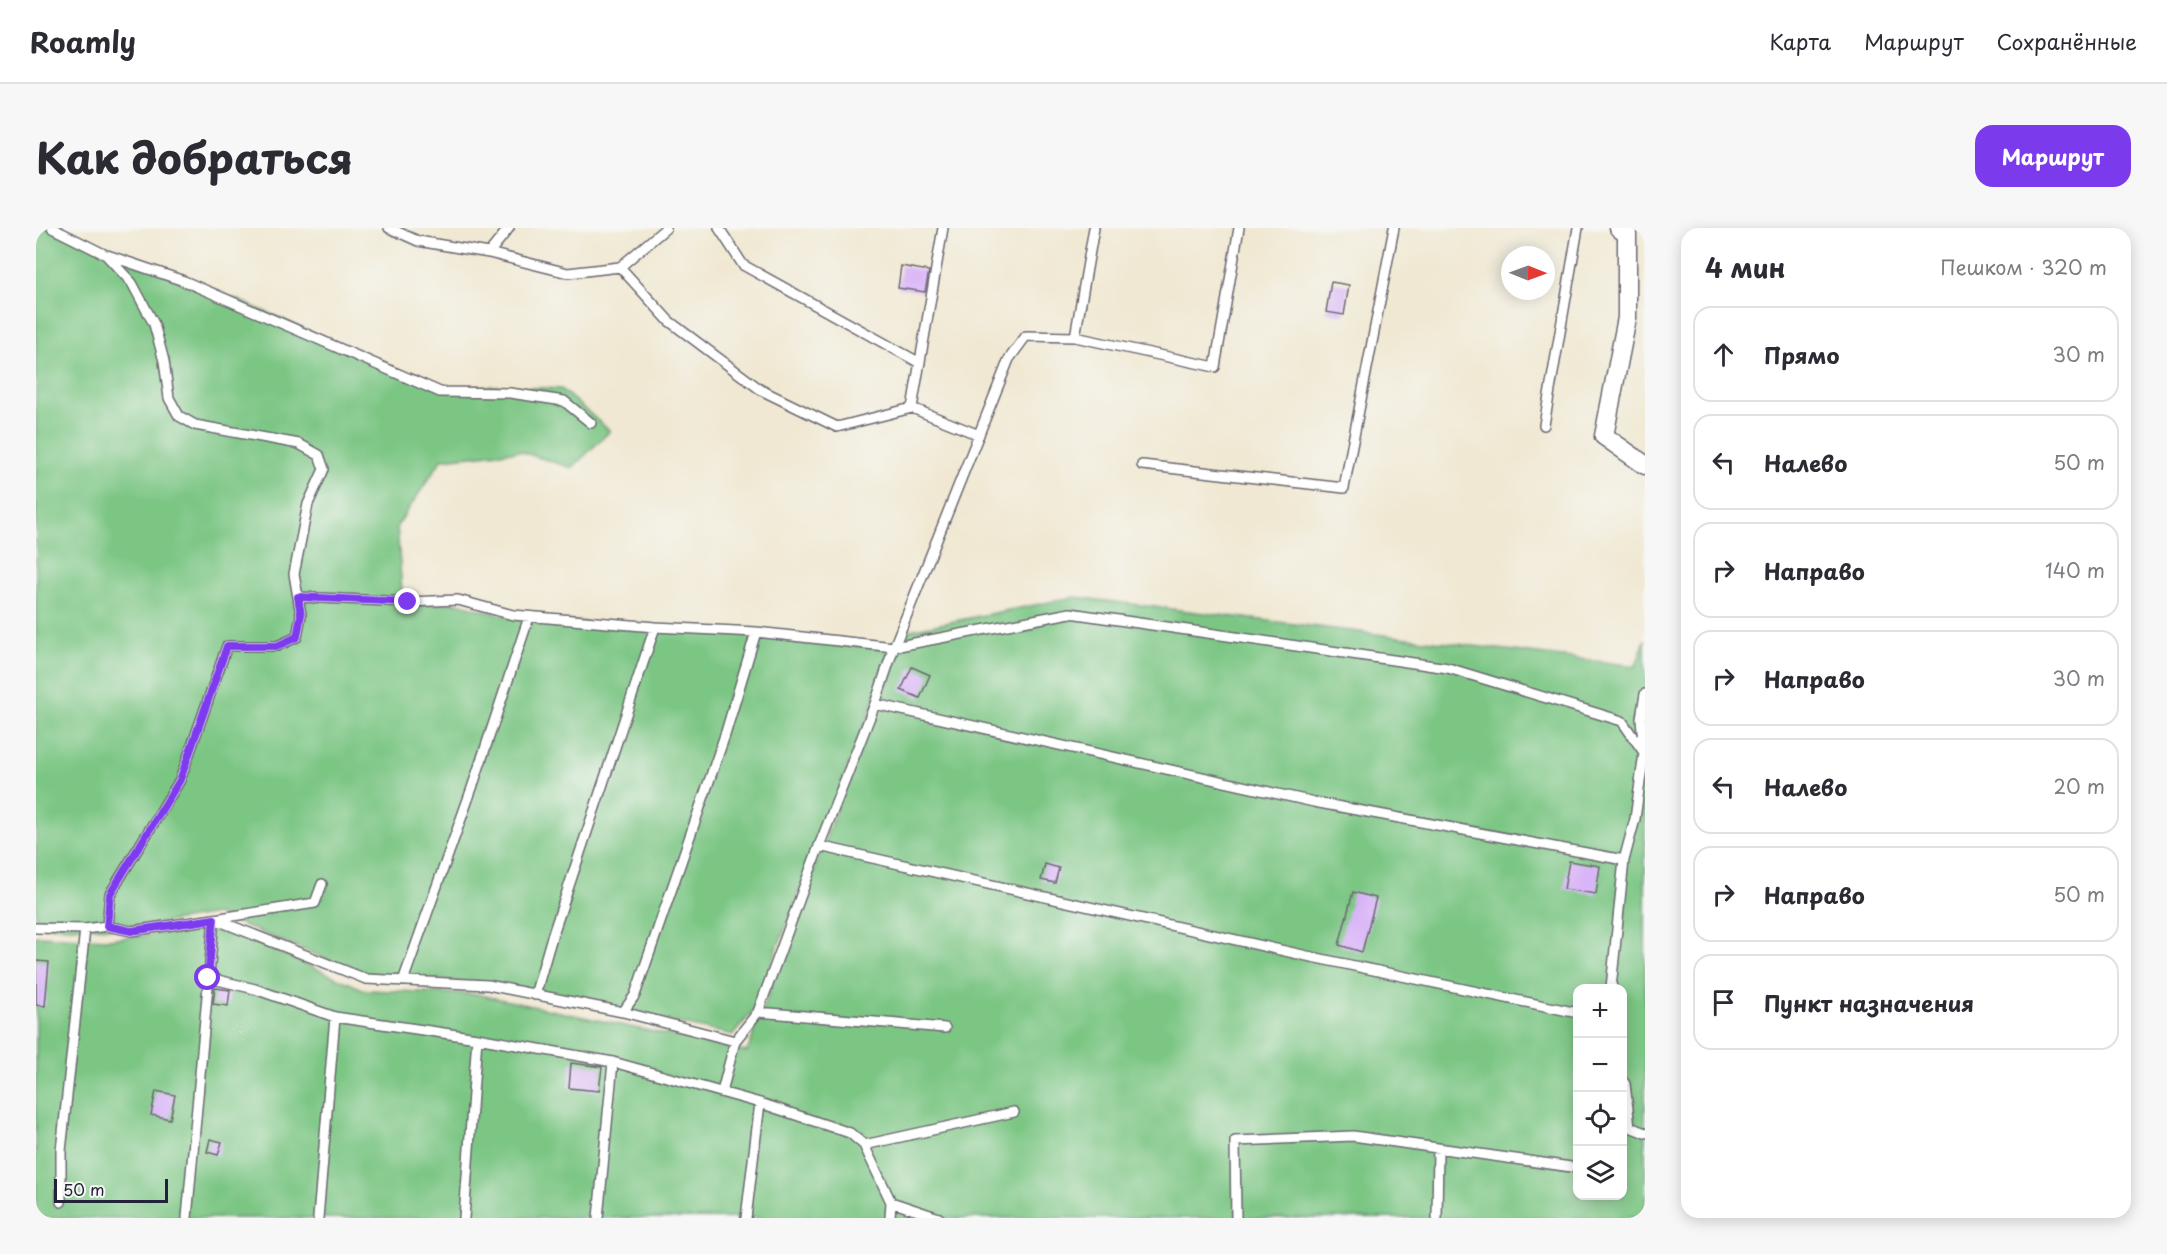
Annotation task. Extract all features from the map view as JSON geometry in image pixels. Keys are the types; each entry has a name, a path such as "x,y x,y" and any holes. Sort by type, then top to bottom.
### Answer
{"street":[{"path":"1619,228 1627,234 1627,318 1604,436 1645,465"}],"lane":[{"path":"52,228 106,255 184,281 440,392 510,393 564,401 591,423"},
{"path":"389,228 418,241 489,253 568,273 620,267 666,228"},
{"path":"489,253 509,228"},
{"path":"719,228 743,265 920,363"},
{"path":"912,408 943,228"},
{"path":"1075,337 1094,228"},
{"path":"722,1092 735,1041 758,1012 819,846 876,704 894,647 1009,359 1026,336 1075,337 1215,367 1239,228"},
{"path":"1142,465 1344,488 1394,228"},
{"path":"1544,425 1578,228"},
{"path":"106,255 132,283 154,324 164,361 169,398 179,416 195,424 298,444 319,455 324,469 308,504 294,574 301,615 297,637 277,646 227,646 180,780 110,894 107,926"},
{"path":"620,267 669,321 761,390 837,427 912,408 979,435"},
{"path":"298,597 408,602 458,600 529,617 756,632 894,647 1070,613 1082,614 1448,668 1622,720 1644,754"},
{"path":"403,981 472,788 529,617"},
{"path":"535,994 655,627"},
{"path":"623,1012 635,995 725,735 756,632"},
{"path":"1611,984 1624,860 1635,819 1644,754 1641,718 1645,694"},
{"path":"876,704 1314,802 1624,860"},
{"path":"819,846 1307,956 1573,1012"},
{"path":"36,928 85,929 107,926 131,931 214,919 315,903 322,884"},
{"path":"214,919 366,979 488,985 623,1012 735,1041"},
{"path":"188,1218 214,919"},
{"path":"61,1202 61,1151 85,929"},
{"path":"208,978 255,989 335,1017 477,1038 613,1062 760,1103 850,1133 864,1145 891,1202 890,1218"},
{"path":"758,1012 945,1028"},
{"path":"318,1218 335,1017"},
{"path":"464,1218 477,1038"},
{"path":"597,1218 613,1062"},
{"path":"1626,1092 1630,1128 1627,1132"},
{"path":"746,1218 760,1103"},
{"path":"864,1145 1014,1112"},
{"path":"1630,1128 1645,1133"},
{"path":"1236,1218 1234,1141 1353,1136 1573,1167"},
{"path":"1437,1218 1438,1148"},
{"path":"891,1202 939,1218"}],"green space":[{"path":"36,228 61,228 107,250 185,277 442,389 492,386 561,389 610,431 572,468 519,451 442,459 397,526 403,605 457,603 510,617 752,634 891,649 873,702 753,1011 733,1035 486,982 370,977 216,914 130,928 36,926"},
{"path":"1074,597 1636,666 1645,640 1645,1218 36,1218 36,936 109,939 222,928 365,990 476,994 747,1052 901,632"}],"building":[{"path":"901,266 929,271 925,292 898,288"},
{"path":"1331,282 1349,285 1344,315 1326,312"},
{"path":"912,667 930,675 920,698 901,690"},
{"path":"1569,861 1600,866 1596,894 1564,889"},
{"path":"1045,864 1059,868 1055,883 1041,880"},
{"path":"1353,892 1376,898 1362,952 1339,945"},
{"path":"36,961 49,962 45,1006 36,1005"},
{"path":"215,988 230,990 228,1006 213,1004"},
{"path":"571,1063 602,1067 599,1091 569,1088"},
{"path":"156,1091 175,1095 170,1119 151,1115"},
{"path":"210,1139 222,1142 218,1155 207,1152"}],"route":[{"path":"208,978 214,919 131,931 107,926 110,894 180,780 227,646 277,646 297,637 301,615 298,597 408,602"}]}
